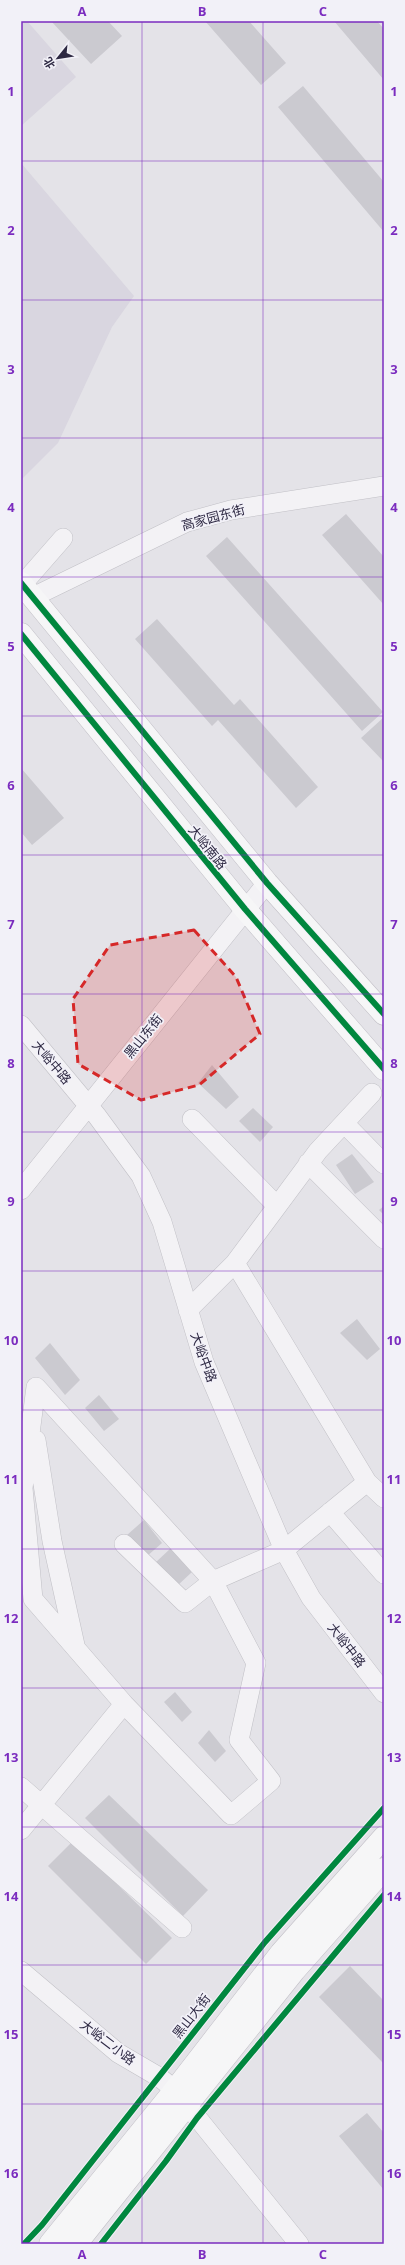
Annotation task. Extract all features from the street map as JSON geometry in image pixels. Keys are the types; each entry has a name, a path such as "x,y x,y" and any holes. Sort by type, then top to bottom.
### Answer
{"main road":[{"name":"大峪南路","path":"24,588 267,883 384,1014"},
{"name":"大峪南路","path":"21,634 245,909 384,1069"},
{"path":"76,2244 181,2098 281,1953 384,1837"},
{"path":"50,2244 384,1869"}],"street":[{"name":"高家园东街","path":"24,588 187,522 231,510 384,486"},
{"path":"24,588 63,538"},
{"name":"黑山东街","path":"21,1190 267,883"},
{"name":"大峪中路","path":"21,1025 88,1105 141,1176 162,1222 204,1362 284,1550 311,1598 384,1693"},
{"path":"188,1310 235,1263 308,1163 372,1093"},
{"path":"192,1119 277,1206"},
{"path":"344,1123 384,1164"},
{"path":"308,1163 384,1240"},
{"path":"235,1263 367,1482 384,1498"},
{"path":"36,1387 213,1580 256,1663 239,1740 271,1781 231,1815 124,1704 33,1599 25,1551 22,1487 32,1419 36,1387"},
{"path":"32,1419 52,1541 76,1648"},
{"path":"124,1544 185,1603 213,1580 284,1550 367,1482"},
{"path":"330,1512 384,1574"},
{"path":"25,1551 52,1541"},
{"path":"21,1830 124,1704"},
{"path":"21,1787 182,1928"},
{"name":"大峪二小路","path":"21,1971 118,2053 159,2077 181,2098 299,2244"}],"highlighted area":[{"path":"194,930 236,977 260,1034 199,1085 141,1100 78,1064 73,999 110,945"}],"shaded area":[{"path":"21,21 27,21 76,77 21,126"},
{"path":"21,163 134,296 112,327 58,443 21,480"}],"building":[{"path":"51,21 108,21 122,36 91,64"},
{"path":"205,21 249,21 286,63 261,85"},
{"path":"334,21 377,21 384,29 384,80"},
{"path":"303,86 384,182 384,232 278,107"},
{"path":"346,514 384,557 384,605 322,535"},
{"path":"227,537 383,712 362,731 206,556"},
{"path":"157,619 234,705 240,699 318,787 296,808 218,720 212,726 135,639"},
{"path":"384,717 384,762 361,738"},
{"path":"21,768 64,818 32,845 21,832"},
{"path":"212,1065 239,1097 226,1109 198,1083"},
{"path":"253,1108 273,1127 260,1142 239,1121"},
{"path":"352,1154 374,1182 355,1194 336,1165"},
{"path":"384,1206 384,1215 379,1210"},
{"path":"357,1319 380,1349 367,1360 340,1333"},
{"path":"50,1343 80,1380 65,1395 35,1358"},
{"path":"99,1395 119,1419 104,1431 85,1408"},
{"path":"144,1520 162,1543 146,1557 127,1535"},
{"path":"171,1548 192,1572 177,1586 155,1563"},
{"path":"175,1692 192,1712 182,1722 164,1702"},
{"path":"209,1730 226,1751 215,1762 198,1743"},
{"path":"109,1795 208,1890 183,1916 85,1818"},
{"path":"73,1841 172,1938 146,1964 48,1866"},
{"path":"350,1966 384,2001 384,2064 319,1997"},
{"path":"367,2113 384,2133 384,2190 339,2136"}],"cycle path":[{"path":"21,583 267,883 384,1014"},
{"path":"21,634 245,909 384,1069"},
{"name":"黑山大街","path":"24,2244 42,2225 265,1942 384,1808"},
{"path":"101,2244 166,2161 197,2118 384,1895"}]}
